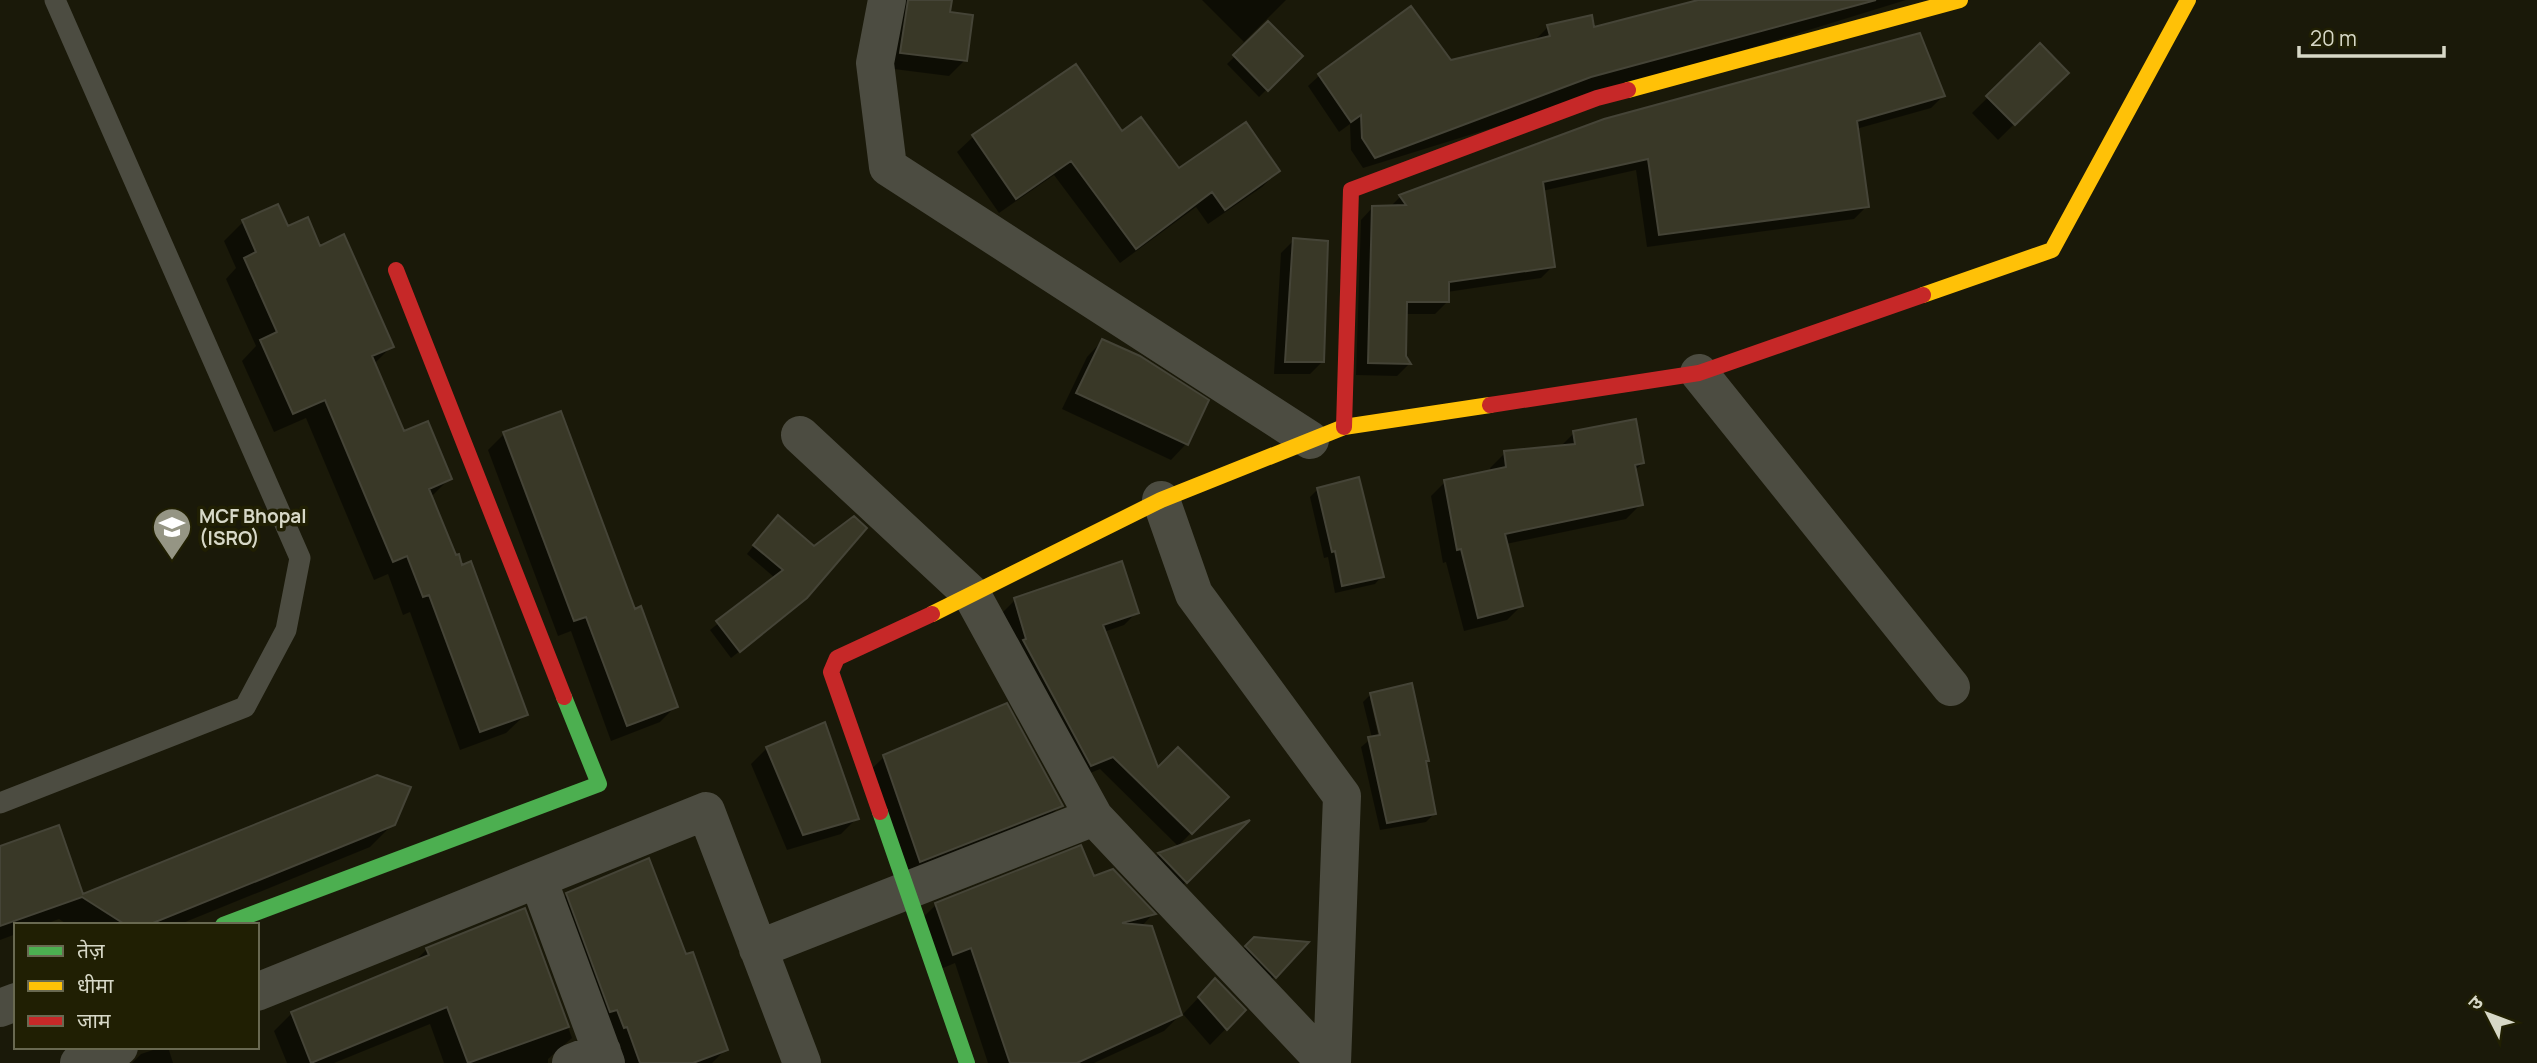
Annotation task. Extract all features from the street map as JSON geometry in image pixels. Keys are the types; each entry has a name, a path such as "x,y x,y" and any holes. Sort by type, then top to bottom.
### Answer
{"street":[{"path":"887,0 875,63 888,167 1327,433"},
{"path":"1327,433 1351,190 1597,98 1960,0"},
{"path":"958,1060 908,891 831,672 837,658 972,595 1161,500 1327,433 1699,373 2052,250 2188,0"},
{"path":"228,923 599,784 396,270"},
{"path":"1699,373 1951,687"},
{"path":"800,435 972,595 1094,817 1326,1063"},
{"path":"1161,500 1194,594 1342,796 1332,1063"},
{"path":"259,991 706,811 802,1063"},
{"path":"758,948 1094,817"},
{"path":"538,879 593,1059"},
{"path":"79,1063 114,1049"}],"lane":[{"path":"0,803 245,707 286,630 300,558 55,0"}],"building":[{"path":"908,0 952,0 950,12 973,15 967,61 900,53"},
{"path":"1698,0 1876,0 1591,77 1375,158 1362,138 1361,115 1351,122 1318,74 1411,6 1451,60 1550,36 1547,25 1592,15 1594,27"},
{"path":"1268,21 1303,56 1268,91 1233,55"},
{"path":"1920,33 1945,96 1857,121 1869,207 1659,235 1648,159 1543,182 1555,267 1449,282 1449,302 1407,302 1406,356 1411,364 1368,363 1372,206 1406,205 1399,195 1604,119"},
{"path":"2040,43 2069,73 2015,125 1986,96"},
{"path":"1076,64 1122,131 1141,117 1179,168 1246,122 1280,171 1225,210 1212,192 1136,249 1071,161 1016,199 972,135"},
{"path":"278,204 288,226 308,217 320,246 344,234 394,347 372,356 404,431 428,421 452,479 429,489 456,555 459,554 462,565 471,561 528,715 480,732 429,595 423,597 407,556 393,562 325,400 293,414 260,340 277,332 244,258 256,252 242,220"},
{"path":"1293,238 1328,241 1324,362 1285,362"},
{"path":"1102,339 1140,356 1209,400 1188,445 1076,393"},
{"path":"561,411 635,609 641,606 678,707 627,726 586,617 574,621 503,432"},
{"path":"1636,419 1644,463 1635,465 1643,505 1505,534 1523,606 1478,618 1461,549 1457,550 1444,480 1506,467 1504,451 1575,444 1573,431"},
{"path":"1359,477 1384,577 1342,586 1317,488"},
{"path":"778,515 814,546 854,516 867,528 807,598 740,652 716,621 783,570 753,545"},
{"path":"1122,561 1139,613 1103,625 1158,767 1178,747 1229,797 1192,834 1113,757 1091,766 1023,640 1026,639 1014,598"},
{"path":"1412,683 1429,761 1426,761 1436,814 1387,823 1368,737 1380,735 1370,693"},
{"path":"1007,703 1063,806 920,862 883,755"},
{"path":"825,722 859,819 803,835 766,747"},
{"path":"377,775 411,787 395,825 153,923 123,923 82,897 0,926 0,846 59,825 83,894"},
{"path":"1250,820 1187,883 1158,853"},
{"path":"1081,845 1094,876 1113,869 1156,914 1122,923 1152,926 1182,1015 1077,1063 1010,1063 971,948 953,955 935,903"},
{"path":"649,858 686,954 693,952 728,1050 693,1063 640,1063 627,1027 624,1028 617,1010 610,1012 566,893"},
{"path":"525,908 569,1027 468,1063 447,1007 311,1063 291,1012 429,955 426,948"},
{"path":"1254,937 1309,942 1276,978 1245,946"},
{"path":"1215,978 1246,1010 1227,1030 1198,997"}],"traffic: fast":[{"path":"228,923 599,784 564,697"},
{"path":"880,812 967,1063"}],"traffic: slow":[{"path":"1628,90 1960,0"},
{"path":"1923,295 2052,250 2188,0"},
{"path":"932,614 1161,500 1344,427 1490,405"}],"traffic: jam":[{"path":"1344,427 1351,190 1597,98 1628,90"},
{"path":"396,270 564,697"},
{"path":"1490,405 1699,373 1923,295"},
{"path":"880,812 831,672 837,658 932,614"}],"place":[{"name":"MCF Bhopal (ISRO)","path":"172,561"}]}
